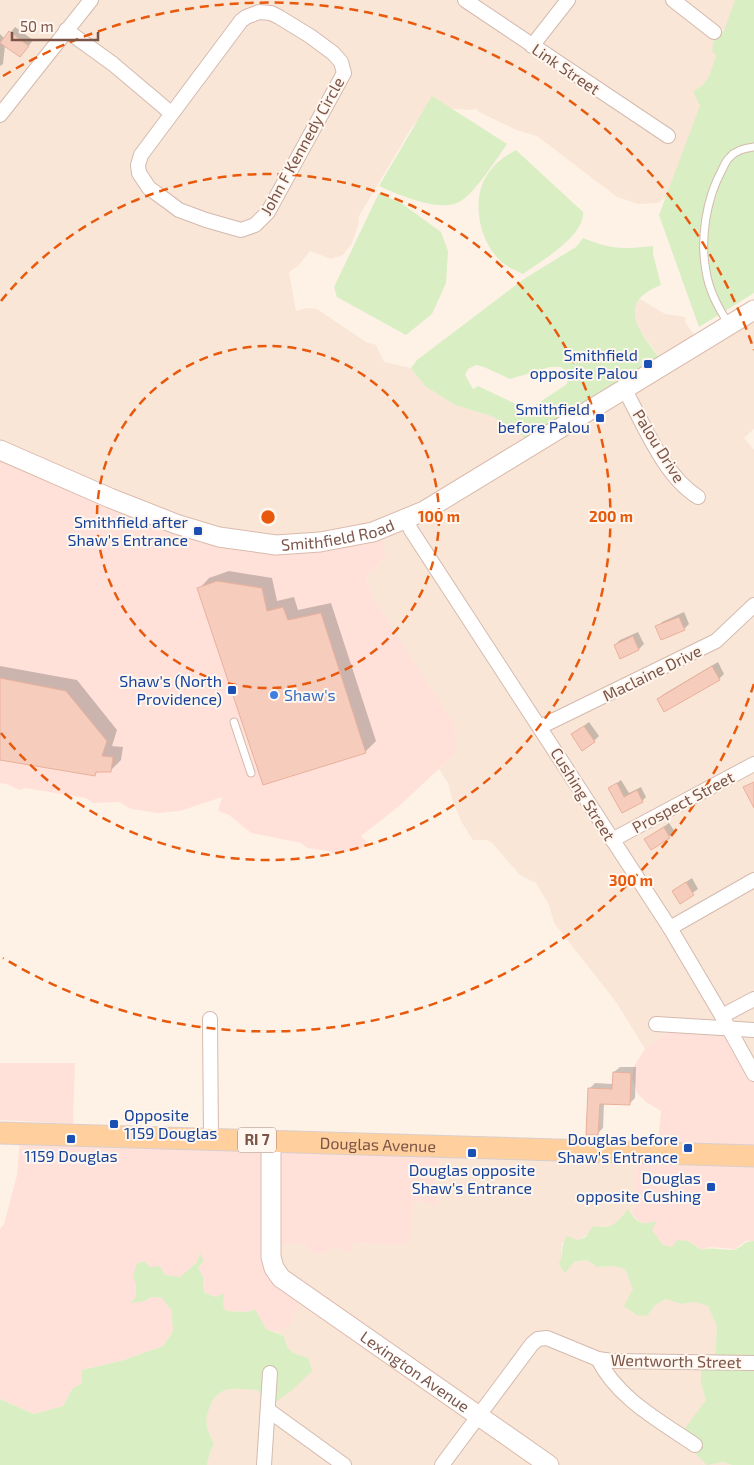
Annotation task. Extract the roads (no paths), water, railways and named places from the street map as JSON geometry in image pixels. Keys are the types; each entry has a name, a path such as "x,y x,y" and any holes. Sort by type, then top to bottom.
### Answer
{"main road":[{"name":"Smithfield Road","path":"0,450 118,502 176,524 219,537 276,545 320,542 373,532 424,511 754,310"},
{"name":"Douglas Avenue","path":"0,1133 754,1156"},
{"name":"Lexington Avenue","path":"271,1140 271,1257 274,1268 281,1278 549,1465"}],"street":[{"path":"0,115 91,0"},
{"name":"Link Street","path":"465,0 668,136"},
{"path":"532,46 568,0"},
{"path":"673,0 714,32"},
{"name":"John F Kennedy Circle","path":"265,12 279,17 326,47 338,58 344,67 344,73 340,82 274,202 262,220 250,229 241,230 179,210 149,188 143,180 139,173 138,165 140,155 171,113 241,21 252,14 265,12"},
{"path":"66,30 114,64 171,113"},
{"name":"Palou Drive","path":"625,390 672,475 698,498"},
{"name":"Cushing Street","path":"406,519 411,530 470,622 670,928 754,1074"},
{"name":"Maclaine Drive","path":"540,727 716,641 754,605"},
{"name":"Prospect Street","path":"612,840 754,764"},
{"path":"670,928 754,880"},
{"path":"722,1016 754,999"},
{"path":"210,1019 211,1138"},
{"path":"656,1024 754,1030"},
{"name":"Wentworth Street","path":"442,1465 532,1344 538,1339 547,1338 598,1359 624,1362 754,1363"},
{"path":"598,1359 610,1380 628,1397 695,1445"},
{"path":"264,1465 270,1373"},
{"path":"268,1410 344,1465"}],"lane":[{"path":"730,325 718,309 706,272 704,256 706,217 718,178 729,157 741,149 754,147"},
{"path":"234,722 251,773"}],"place":[{"name":"Smithfield opposite Palou","path":"648,364"},
{"name":"Smithfield before Palou","path":"600,418"},
{"name":"Smithfield after Shaw's Entrance","path":"198,531"},
{"name":"Shaw's (North Providence)","path":"232,690"},
{"name":"Shaw's","path":"274,695"},
{"name":"Opposite 1159 Douglas","path":"114,1124"},
{"name":"1159 Douglas","path":"71,1139"},
{"name":"Douglas before Shaw's Entrance","path":"688,1148"},
{"name":"Douglas opposite Shaw's Entrance","path":"472,1153"},
{"name":"Douglas opposite Cushing","path":"711,1187"}]}
